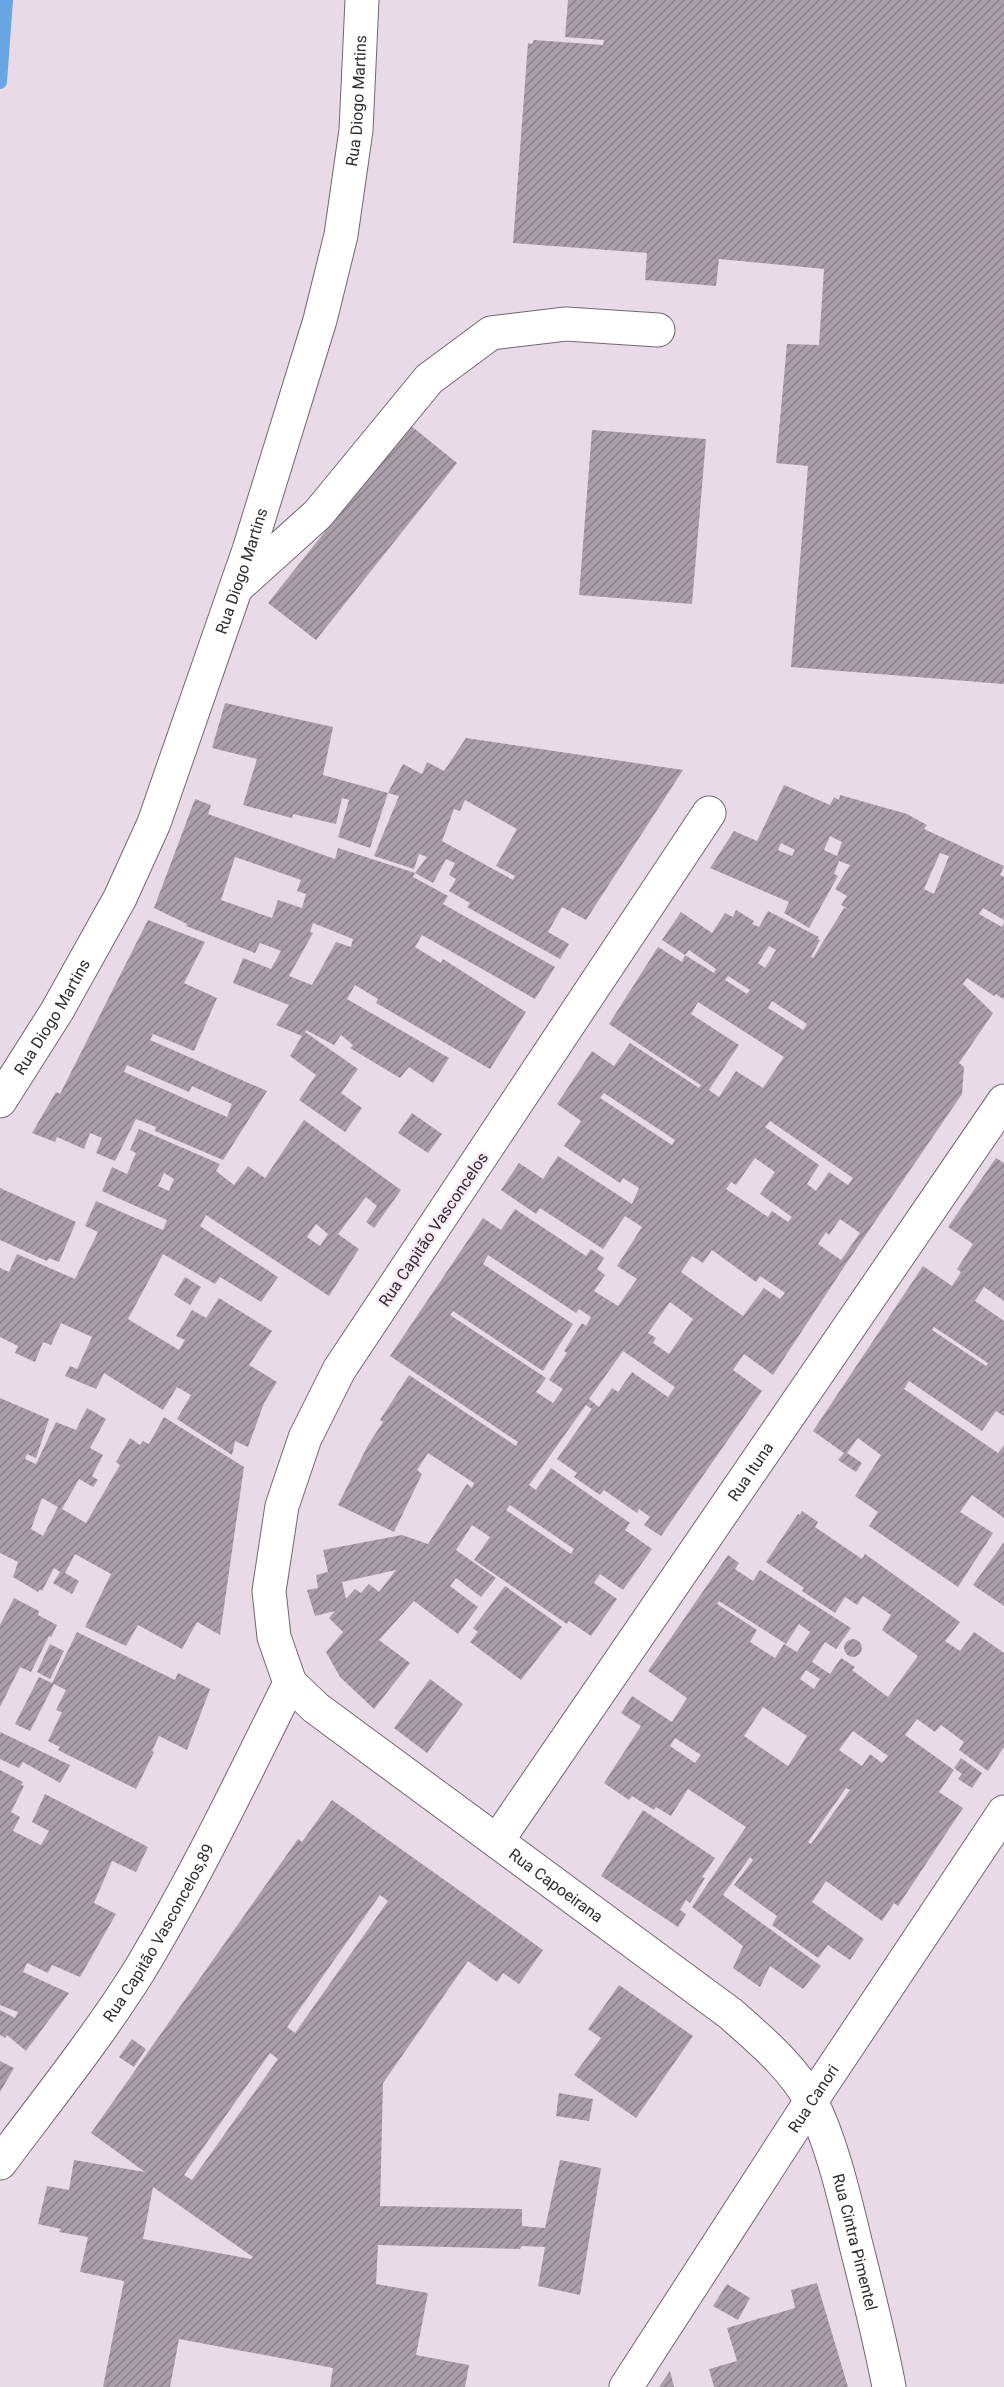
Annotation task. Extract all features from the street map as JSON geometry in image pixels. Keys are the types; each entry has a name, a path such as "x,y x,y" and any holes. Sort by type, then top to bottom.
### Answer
{"street":[{"name":"Rua Diogo Martins","path":"0,1101 57,1011 120,898 154,823 236,588 313,343 341,234 356,130 362,0"},
{"path":"236,588 318,514 429,380 491,333 566,324 658,330"},
{"name":"Rua Capitão Vasconcelos","path":"290,1683 274,1637 269,1591 282,1506 305,1438 339,1370 709,813"},
{"name":"Rua Ituna","path":"497,1841 1004,1101"},
{"name":"Rua Capoeirana","path":"290,1683 316,1708 731,2014 771,2050 811,2101"},
{"name":"Rua Capitão Vasconcelos,89","path":"0,2163 80,2058 139,1971 193,1874 290,1683"},
{"name":"Rua Canori","path":"626,2387 811,2101 1004,1812"},
{"name":"Rua Cintra Pimentel","path":"811,2101 846,2201 883,2350 889,2387"}],"building":[{"path":"568,0 1004,0 1004,684 791,667 808,466 776,463 787,344 819,345 824,269 719,259 716,286 645,280 647,253 513,243 528,43 532,44 534,40 603,45 604,40 565,37"},
{"path":"410,425 457,463 316,640 268,603"},
{"path":"592,430 706,439 692,604 579,595"},
{"path":"225,703 333,727 323,775 388,793 370,848 338,837 349,800 342,798 336,824 293,814 292,818 243,805 257,759 212,748"},
{"path":"466,738 683,770 586,920 562,907 548,932 569,944 560,959 467,907 470,903 449,891 456,879 449,875 455,863 446,859 433,883 415,873 427,857 419,854 414,869 374,856 399,796 388,793 403,764 422,774 427,762 444,771","holes":["465,800 517,829 496,866 515,876 513,880 442,841 454,809 460,811"]},
{"path":"784,785 830,805 834,797 839,800 840,795 907,814 927,825 924,829 1004,866 1000,875 1004,877 1004,920 983,908 979,914 1002,927 1004,923 1004,997 1003,999 996,994 994,996 967,978 963,984 993,1013 959,1063 964,1067 962,1094 773,1375 744,1354 733,1370 762,1391 661,1536 644,1525 650,1517 639,1509 637,1513 604,1490 600,1495 574,1477 577,1473 557,1459 592,1409 586,1405 529,1485 536,1490 551,1468 630,1523 625,1530 652,1549 623,1590 600,1574 594,1583 617,1599 591,1636 569,1621 567,1624 474,1560 490,1537 472,1525 456,1550 496,1578 481,1597 456,1578 450,1586 478,1607 458,1634 414,1601 379,1640 410,1663 374,1709 340,1677 326,1652 343,1632 329,1618 335,1611 315,1616 307,1590 318,1588 316,1575 328,1572 323,1550 402,1535 428,1544 467,1484 472,1488 474,1483 428,1453 417,1470 422,1474 394,1532 338,1505 368,1445 383,1422 380,1420 409,1375 516,1446 518,1442 390,1356 483,1218 501,1230 515,1209 586,1256 591,1249 604,1258 597,1269 605,1275 594,1291 618,1306 637,1279 617,1266 642,1227 625,1216 603,1249 540,1208 536,1214 501,1190 519,1163 543,1179 558,1156 632,1204 639,1188 623,1178 620,1183 564,1146 581,1121 557,1104 592,1051 614,1066 630,1043 699,1088 701,1085 609,1024 658,947 682,962 685,955 662,940 681,912 712,933 725,913 733,917 736,910 754,921 752,924 759,927 768,911 819,937 817,939 820,940 811,957 813,958 844,908 848,909 841,905 847,896 835,889 850,865 839,861 834,874 838,876 809,928 784,913 789,902 710,868 734,831 757,841","holes":["830,836 842,842 837,856 824,850","781,843 795,850 792,856 778,850","940,853 949,856 934,894 924,889","769,946 776,950 765,968 758,963","689,950 716,969 714,973 685,955","728,976 750,990 747,994 725,980","772,1001 807,1024 803,1030 768,1008","698,1002 784,1057 763,1088 736,1071 719,1097 709,1090 739,1045 691,1014","604,1093 675,1140 672,1145 600,1098","770,1121 853,1178 848,1185 829,1172 816,1191 807,1184 819,1165 765,1127","755,1158 775,1172 760,1194 792,1217 788,1222 772,1211 768,1217 726,1189 731,1182 736,1185","840,1219 860,1233 841,1260 818,1244 826,1232 829,1235","712,1250 756,1282 760,1276 785,1293 780,1299 764,1288 743,1316 681,1272 692,1256 703,1263","488,1255 576,1313 579,1309 591,1317 586,1326 582,1323 564,1351 567,1353 549,1380 563,1389 553,1403 536,1392 546,1378 450,1315 453,1311 543,1371 573,1324 483,1264","670,1302 693,1319 669,1354 653,1343 656,1338 648,1333","623,1351 675,1387 668,1397 632,1372 618,1392 612,1388 599,1407 589,1399","510,1505 574,1549 571,1554 506,1510","396,1570 379,1592 369,1584 361,1593 355,1589 346,1599 342,1582"]},
{"path":"195,799 211,805 208,814 335,859 338,848 415,873 413,877 448,896 443,904 555,967 535,999 422,935 415,947 441,963 443,959 526,1012 490,1069 376,1003 378,999 355,985 347,999 449,1058 433,1083 409,1067 400,1078 350,1048 353,1045 341,1035 334,1045 306,1030 305,1032 358,1069 341,1093 362,1108 345,1132 299,1100 316,1075 290,1056 302,1036 276,1025 289,1005 233,983 243,958 271,969 281,951 260,943 255,953 186,926 187,924 154,908","holes":["235,857 301,880 297,891 306,894 302,908 278,900 272,918 221,900","313,923 353,939 351,947 336,942 312,985 289,976 313,933 310,932"]},
{"path":"148,920 205,942 184,983 217,998 194,1051 153,1034 150,1040 267,1091 223,1160 155,1131 156,1127 136,1119 115,1161 96,1153 102,1138 90,1133 84,1149 57,1137 55,1142 32,1133 56,1092 60,1094","holes":["127,1065 189,1092 192,1086 232,1104 227,1117 124,1072"]},
{"path":"412,1113 442,1134 428,1153 398,1133"},
{"path":"304,1120 401,1190 374,1228 366,1222 377,1206 366,1197 338,1234 359,1249 329,1296 206,1215 200,1226 278,1277 261,1302 220,1277 215,1284 163,1254 128,1319 179,1350 185,1340 176,1336 192,1310 206,1318 219,1298 272,1331 249,1365 277,1382 264,1403 248,1447 235,1441 232,1455 177,1419 191,1395 177,1387 163,1410 104,1373 96,1389 65,1376 70,1366 77,1369 92,1337 61,1323 51,1345 43,1342 35,1362 15,1353 18,1346 0,1337 0,1268 9,1272 17,1254 75,1279 98,1232 85,1226 96,1201 163,1230 167,1220 102,1191 112,1167 127,1174 136,1153 130,1150 139,1129 220,1164 216,1171 234,1185 248,1166 265,1178","holes":["164,1173 174,1179 169,1191 158,1186","316,1224 328,1234 320,1246 307,1237"]},
{"path":"996,1158 1004,1163 1004,1301 984,1287 975,1301 1004,1321 1004,1416 996,1411 982,1431 909,1381 904,1389 998,1453 1004,1445 1004,1518 972,1495 960,1512 993,1533 958,1587 869,1526 878,1512 855,1496 881,1455 858,1438 847,1453 862,1463 856,1472 838,1460 844,1453 813,1431 923,1266 952,1286 961,1272 957,1269 973,1244 948,1227","holes":["934,1327 988,1363 986,1366 932,1330"]},
{"path":"0,1188 76,1222 59,1262 49,1258 47,1261 0,1240"},
{"path":"185,1277 201,1287 190,1305 174,1295"},
{"path":"0,1398 49,1419 36,1458 27,1454 25,1459 36,1464 56,1422 76,1430 87,1408 106,1419 90,1448 103,1455 92,1476 98,1480 93,1487 79,1479 62,1509 86,1523 120,1465 116,1462 130,1438 140,1445 143,1441 149,1444 164,1417 244,1467 220,1635 197,1622 182,1649 138,1625 126,1646 85,1627 111,1574 75,1554 65,1573 79,1581 72,1594 53,1583 60,1572 54,1568 42,1591 40,1589 38,1592 13,1577 18,1562 0,1553","holes":["42,1498 58,1507 43,1536 31,1529"]},
{"path":"802,1511 818,1522 815,1527 862,1559 865,1554 960,1622 945,1641 960,1651 974,1632 1004,1653 1004,1747 988,1771 959,1750 964,1742 941,1725 935,1732 917,1719 905,1735 954,1770 939,1792 963,1808 898,1906 894,1903 882,1921 826,1881 812,1902 864,1939 850,1960 828,1945 818,1958 772,1925 777,1916 734,1885 753,1860 750,1857 723,1895 821,1966 803,1989 770,1966 760,1987 733,1968 743,1946 692,1907 746,1827 688,1789 671,1816 656,1807 654,1810 632,1796 629,1800 604,1783 641,1726 621,1713 632,1696 672,1722 687,1698 648,1671 728,1555 739,1563 735,1569 753,1581 760,1570 851,1628 836,1649 825,1642 812,1662 830,1674 841,1658 855,1667 852,1670 888,1697 918,1656 882,1630 891,1615 863,1596 857,1605 845,1597 835,1613 802,1591 804,1588 766,1562 798,1514 800,1515","holes":["719,1601 786,1644 799,1624 810,1632 797,1652 784,1644 775,1658 750,1642 757,1630 717,1604","806,1670 820,1679 814,1689 800,1679","763,1707 807,1736 788,1766 744,1736","853,1731 888,1756 882,1763 870,1754 862,1766 839,1750","675,1738 701,1755 695,1763 670,1746","846,1788 850,1790 811,1844 808,1842"]},
{"path":"1004,1542 1004,1606 973,1585"},
{"path":"505,1586 562,1627 521,1680 470,1642 478,1632 473,1628"},
{"path":"14,1598 39,1611 38,1615 57,1625 31,1672 20,1667 0,1707 0,1625"},
{"path":"77,1632 175,1680 178,1673 210,1689 187,1750 159,1736 136,1789 58,1750 60,1747 48,1741 62,1712 56,1710 66,1690 54,1684 30,1731 15,1724 39,1677 52,1683"},
{"path":"853,1639 859,1642 862,1648 859,1654 853,1657 847,1654 844,1648 847,1642"},
{"path":"50,1644 64,1651 50,1679 37,1672"},
{"path":"430,1679 463,1704 427,1753 394,1728"},
{"path":"0,1732 70,1765 60,1783 23,1762 19,1768 0,1759"},
{"path":"961,1758 982,1773 972,1788 958,1779 962,1774 954,1768"},
{"path":"0,1770 23,1782 21,1785 24,1786 11,1812 20,1817 13,1831 41,1845 49,1831 32,1822 45,1794 148,1847 136,1872 112,1861 94,1903 116,1914 80,1977 52,1965 48,1973 27,1963 23,1972 69,1993 26,2051 7,2035 5,2038 0,2035 0,2010 15,2018 18,2012 0,2005"},
{"path":"332,1800 543,1950 519,1984 503,1973 497,1982 468,1961 383,2083 380,2206 522,2209 522,2226 545,2228 560,2160 601,2168 580,2295 538,2286 545,2247 522,2246 520,2249 378,2245 376,2284 428,2293 416,2355 469,2365 465,2387 330,2387 333,2368 179,2339 170,2387 103,2387 124,2281 80,2272 88,2237 59,2232 61,2229 38,2224 47,2186 69,2190 74,2160 145,2172 91,2133 298,1839 302,1842","holes":["380,1895 388,1901 295,2033 287,2027","270,2053 278,2059 192,2180 184,2175","153,2187 253,2257 251,2259 143,2239"]},
{"path":"643,1810 715,1858 702,1877 705,1878 690,1903 686,1900 680,1910 686,1914 678,1927 601,1876"},
{"path":"619,1985 693,2036 636,2118 574,2075 601,2038 588,2029"},
{"path":"132,2039 146,2049 134,2067 119,2057"},
{"path":"0,2061 14,2068 0,2092"},
{"path":"559,2093 593,2099 589,2121 556,2116"},
{"path":"817,2283 848,2387 714,2387 709,2369 737,2361 727,2328 795,2308 791,2290"},
{"path":"727,2284 750,2298 738,2320 713,2306"},
{"path":"670,2371 674,2387 659,2387"}],"waterway":[{"path":"0,82 6,0"}]}
